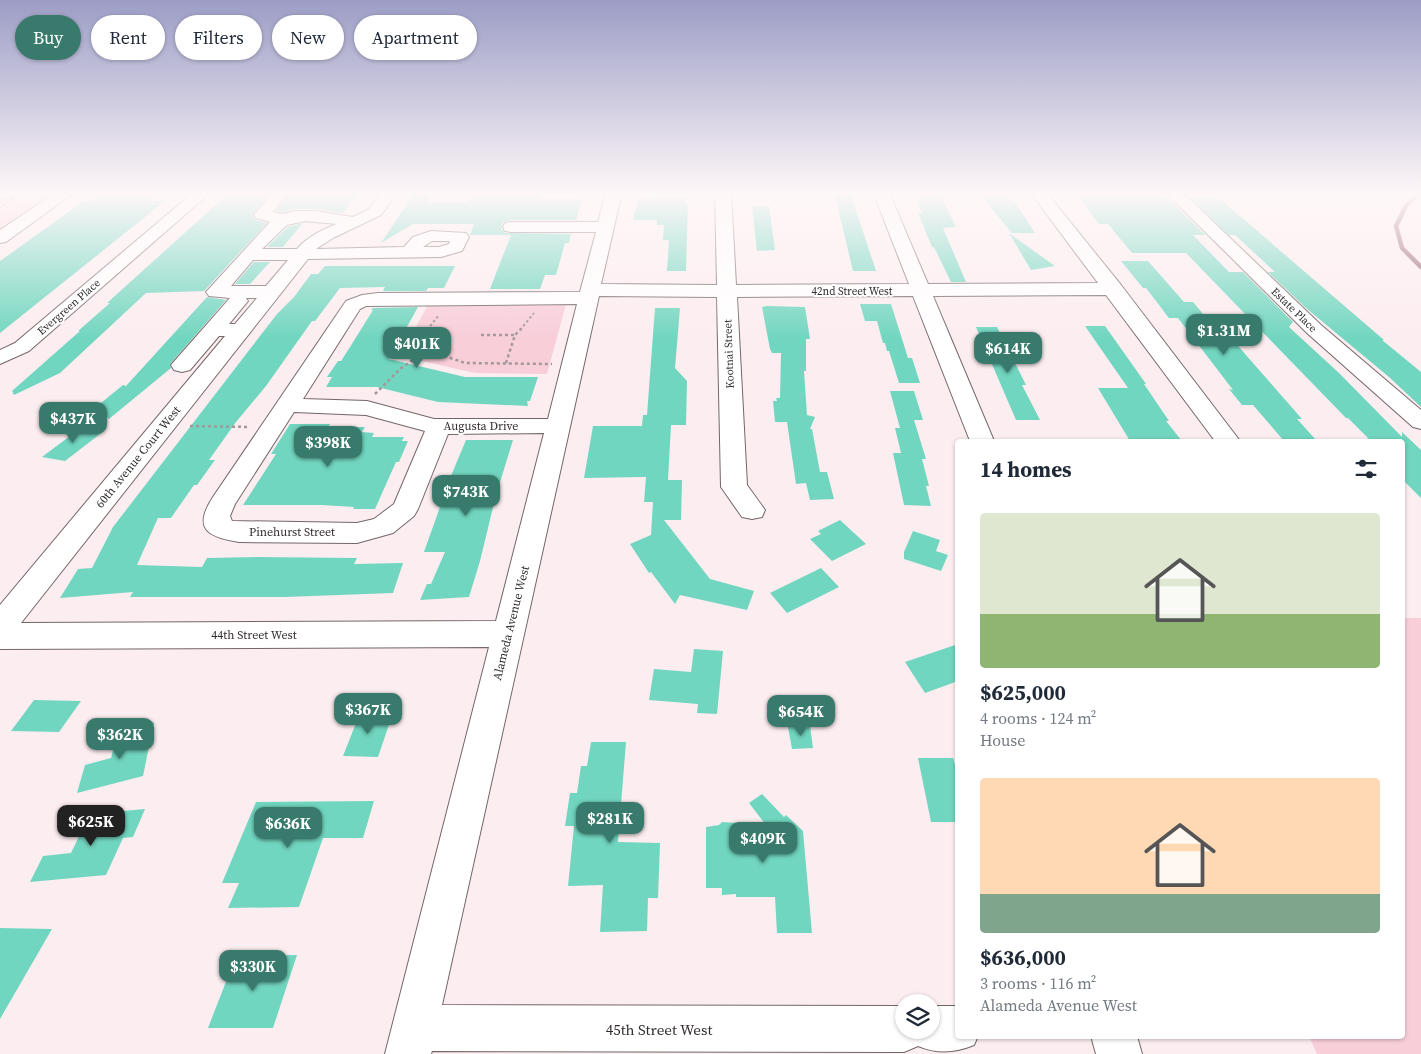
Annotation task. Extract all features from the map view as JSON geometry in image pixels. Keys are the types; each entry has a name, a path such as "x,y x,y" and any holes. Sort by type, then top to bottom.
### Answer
{"street":[{"name":"Evergreen Place","path":"0,358 22,347 146,241"},
{"path":"261,241 216,292 274,290"},
{"name":"60th Avenue Court West","path":"0,628 240,330 310,245 315,241"},
{"path":"409,252 418,241"},
{"path":"248,255 441,252 456,247 458,241"},
{"name":"Alameda Avenue West","path":"411,1041 603,241"},
{"name":"Kootnai Street","path":"725,241 734,487 752,510"},
{"path":"901,241 981,439"},
{"path":"1077,241 1226,439"},
{"name":"Estate Place","path":"1224,241 1320,334 1421,422"},
{"name":"42nd Street West","path":"216,521 216,516 222,503 286,406 354,305 362,301 378,299 540,298 590,294 727,291 1114,289"},
{"path":"182,365 238,301"},
{"path":"213,330 240,330"},
{"name":"Augusta Drive","path":"286,406 367,408 439,426 558,426"},
{"name":"Pinehurst Street","path":"216,521 224,530 230,532 357,533 372,530 392,521 406,509 439,426"},
{"name":"44th Street West","path":"0,636 508,634"},
{"name":"45th Street West","path":"411,1041 895,1029"},
{"path":"940,1029 955,1029"},
{"path":"1115,1039 1119,1054"}],"path":[{"path":"506,364 515,335 531,319 540,298"},
{"path":"441,315 435,318 422,338 427,350 458,362 573,365"},
{"path":"481,334 515,335"},
{"path":"372,395 382,390 400,369 427,350"},
{"path":"164,425 257,427"}],"shaded area":[{"path":"567,301 547,374 475,373 417,360 401,354 428,305 441,302"},
{"path":"1405,618 1421,618 1421,1054 1317,1054 1310,1039 1405,1039"}],"building":[{"path":"28,241 115,241 0,333 0,261"},
{"path":"175,241 250,241 204,291 146,293 60,373 14,395 12,391 110,303 107,303"},
{"path":"273,241 288,241 283,247 267,247"},
{"path":"509,241 569,241 569,243 565,243 556,275 545,275 540,289 490,289"},
{"path":"669,241 687,241 686,271 667,271"},
{"path":"756,241 774,241 775,250 757,251"},
{"path":"846,241 866,241 876,271 853,271"},
{"path":"930,241 949,241 966,282 951,282 934,247 932,247"},
{"path":"1014,241 1020,241 1055,266 1031,270"},
{"path":"1122,241 1199,241 1229,272 1243,272 1293,322 1289,327 1339,373 1402,437 1402,432 1421,450 1421,498 1405,482 1405,439 1369,439 1346,418 1186,253 1132,253"},
{"path":"1242,241 1269,241 1421,372 1421,407 1389,377 1306,308 1268,272 1275,272"},
{"path":"1121,261 1148,261 1184,302 1193,302 1224,339 1232,339 1302,419 1297,419 1315,439 1282,439 1253,405 1242,405 1229,389 1233,390 1178,318 1169,318 1146,288 1143,288"},
{"path":"254,262 270,262 250,284 235,284"},
{"path":"325,266 455,266 444,288 428,288 426,291 383,291 385,287 340,288 315,321 312,321 266,386 236,422 209,460 215,460 197,485 194,485 171,518 158,518 137,565 202,567 207,558 256,557 357,558 354,564 403,563 393,593 285,597 130,597 133,592 60,598 78,569 92,568 113,527 277,314 294,297 311,274 318,274"},
{"path":"207,297 226,300 170,364 171,368 109,419 102,412 105,408 96,407 123,385 126,386"},
{"path":"860,304 891,304 908,358 912,358 920,383 899,383 889,351 887,351 885,343 883,343 877,321 865,321"},
{"path":"418,307 389,359 465,377 538,377 530,401 527,401 528,406 438,402 377,387 326,387 332,377 327,377 338,361 341,361 373,308"},
{"path":"762,307 805,307 810,339 806,339 806,371 804,371 807,415 815,417 810,429 812,429 820,472 827,472 834,499 810,500 806,483 796,484 787,422 775,422 773,401 777,401 776,398 780,398 781,353 772,353 770,349"},
{"path":"655,308 680,308 675,368 687,381 686,425 671,425 668,480 682,480 681,520 664,520 710,579 754,591 747,610 680,595 675,604 651,572 649,573 630,544 651,535 653,502 644,502 646,477 584,478 593,426 642,426 643,415 647,415"},
{"path":"1085,326 1105,326 1146,384 1144,384 1169,421 1166,421 1180,439 1129,439 1098,388 1128,388"},
{"path":"976,327 997,327 1026,385 1022,385 1040,420 1016,420"},
{"path":"890,391 914,391 923,420 914,420 926,459 922,459 929,486 926,486 931,506 904,505 893,453 901,453 895,428 900,428"},
{"path":"290,424 330,424 328,427 365,427 362,432 374,433 372,437 404,437 402,441 408,441 399,462 396,462 375,509 353,509 354,507 321,505 243,505 276,454 271,454"},
{"path":"82,427 104,431 65,461 42,457"},
{"path":"466,440 513,440 496,495 469,597 420,600 427,584 431,584 445,552 424,552 440,507 438,507"},
{"path":"840,520 866,544 832,561 810,539 821,534 818,531"},
{"path":"913,531 940,540 936,551 948,555 941,571 904,559 904,552"},
{"path":"821,568 839,587 787,613 770,593"},
{"path":"955,645 955,682 925,693 905,662"},
{"path":"694,649 723,651 717,714 697,713 698,704 649,700 654,669 691,672"},
{"path":"34,700 81,701 59,732 11,731"},
{"path":"360,713 393,713 378,757 343,756"},
{"path":"154,722 143,776 77,793 85,765 111,758 118,731"},
{"path":"810,726 813,748 792,749 788,727"},
{"path":"591,742 626,742 618,842 660,843 658,898 648,898 647,931 600,932 603,885 568,886 574,826 565,826 570,793 577,793 581,766 587,766"},
{"path":"918,758 953,758 955,764 955,822 931,822"},
{"path":"762,794 784,817 786,815 803,831 812,933 777,933 775,897 736,897 736,894 722,895 722,888 706,888 706,827 719,825 722,822 766,825 749,803"},
{"path":"374,801 363,838 323,838 299,907 228,908 239,883 222,883 256,802"},
{"path":"145,809 133,837 123,838 106,875 30,882 43,856 71,853 90,814"},
{"path":"0,928 52,929 0,1019"},
{"path":"297,955 273,1028 208,1028 236,956"}],"waterway":[{"path":"1400,241 1402,248 1421,267"}]}
